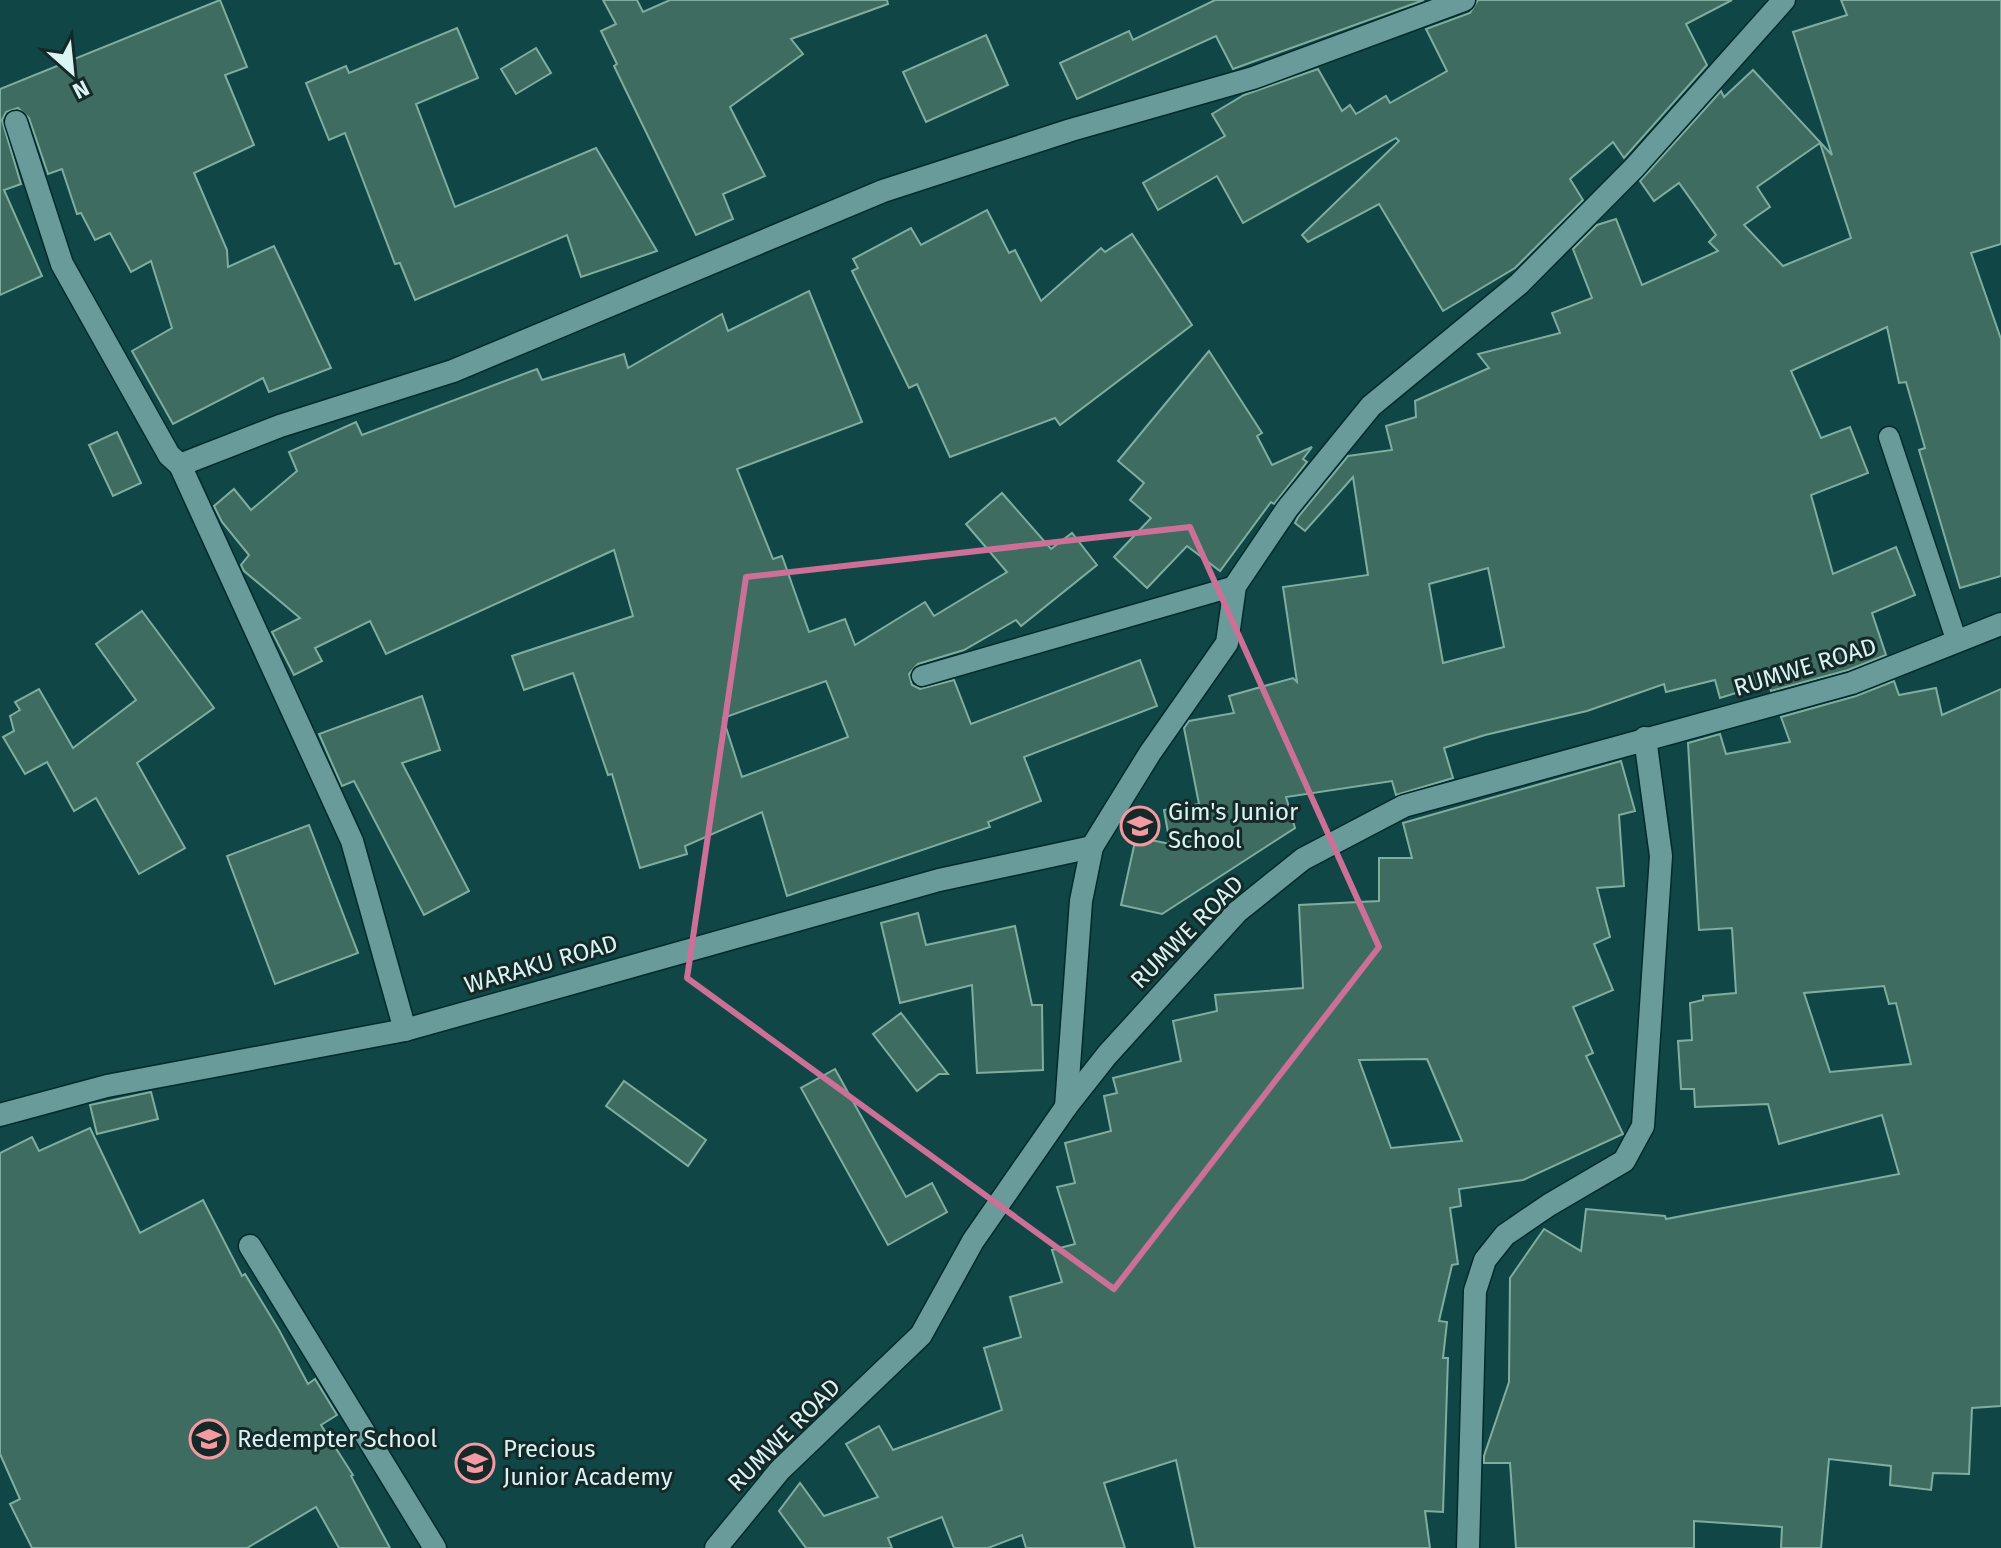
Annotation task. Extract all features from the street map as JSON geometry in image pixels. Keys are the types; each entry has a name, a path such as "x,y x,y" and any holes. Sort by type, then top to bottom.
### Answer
{"street":[{"path":"180,465 280,426 453,371 883,191 1071,130 1253,78 1464,0"},
{"path":"1066,1107 1081,901 1092,847 1150,753 1227,643 1235,586 1287,509 1371,406 1530,273 1634,168 1784,0"},
{"path":"16,122 62,264 169,455 180,465 352,841 405,1030"},
{"name":"RUMWE ROAD","path":"716,1548 780,1470 921,1335 973,1241 1066,1107 1107,1055 1237,912 1303,859 1404,806 1852,683 2001,624"},
{"path":"1468,1548 1475,1291 1485,1260 1505,1235 1624,1161 1643,1126 1661,856 1645,738"},
{"name":"WARAKU ROAD","path":"0,1115 107,1086 405,1030 939,880 1092,847"},
{"path":"250,1246 435,1548"}],"lane":[{"path":"1889,437 1957,642"},
{"path":"922,676 1235,586"}],"highlighted area":[{"path":"1190,527 1379,947 1114,1289 687,978 746,577"}],"building":[{"path":"220,0 247,67 225,75 254,145 194,173 227,250 228,267 274,246 331,368 269,392 263,378 173,424 132,351 172,328 151,261 131,272 110,233 95,240 81,213 77,214 62,169 48,174 29,118 18,108 6,112 2,120 21,184 4,190 42,276 0,295 0,89"},
{"path":"603,0 637,0 643,12 670,0 887,0 888,4 791,39 803,54 730,107 765,176 723,194 733,219 696,235 614,66 617,64 601,31 616,24"},
{"path":"1215,0 1424,0 1233,69 1216,36 1077,99 1060,63 1129,31 1133,40"},
{"path":"1478,0 1732,0 1686,24 1707,65 1624,158 1613,142 1570,179 1583,200 1515,268 1443,311 1379,204 1308,242 1302,235 1399,141 1396,138 1243,223 1217,176 1158,210 1143,183 1225,136 1212,114 1244,95 1318,69 1342,111 1350,105 1356,114 1386,96 1390,103 1447,71 1426,29 1470,13"},
{"path":"1841,0 2001,0 2001,244 1971,253 2001,339 2001,576 1960,588 1919,450 1925,448 1906,382 1899,383 1887,327 1791,371 1821,438 1850,427 1868,473 1811,495 1833,574 1896,547 1915,595 1872,613 1886,655 1848,670 1771,691 1768,683 1720,698 1715,680 1666,692 1664,684 1587,711 1485,735 1444,748 1453,778 1396,795 1392,781 1286,797 1295,828 1162,914 1121,905 1136,837 1170,844 1164,810 1199,804 1184,728 1189,721 1234,713 1229,696 1293,678 1297,682 1283,587 1368,575 1353,477 1305,531 1295,523 1298,517 1348,456 1392,450 1386,426 1416,417 1415,401 1489,368 1478,354 1560,333 1552,313 1592,298 1573,249 1597,225 1616,219 1642,285 1718,251 1709,242 1716,235 1679,183 1654,201 1640,181 1721,91 1724,97 1753,70 1832,155 1793,32 1847,15","holes":["1820,143 1851,238 1783,266 1744,225 1770,207 1757,187","1488,568 1504,647 1443,663 1429,584"]},
{"path":"457,28 478,78 416,104 455,207 596,148 657,251 581,277 567,235 415,300 400,263 395,264 345,133 329,140 306,83 346,66 349,73"},
{"path":"986,35 1008,85 926,122 903,72"},
{"path":"536,48 551,73 516,94 501,69"},
{"path":"987,210 1009,253 1015,250 1041,301 1101,248 1105,252 1132,234 1192,325 1060,425 1055,418 950,457 917,384 909,388 852,271 858,268 853,259 911,228 921,245"},
{"path":"809,291 862,422 737,469 773,559 782,556 809,632 845,619 855,645 925,602 934,616 1007,572 966,524 1002,493 1051,549 1072,533 1097,565 1021,626 1016,620 964,650 918,664 909,674 912,685 920,689 954,680 971,724 1140,660 1157,706 1024,757 1041,801 988,822 990,827 787,896 762,812 685,846 687,854 640,868 612,774 608,775 573,673 524,690 512,656 633,616 614,550 386,654 370,621 315,648 322,661 294,675 272,632 300,618 244,571 241,565 249,555 222,522 214,506 234,489 251,510 297,471 289,452 356,422 362,435 537,369 542,380 624,354 628,368 722,314 728,331","holes":["826,681 848,737 742,777 723,718"]},
{"path":"1209,351 1262,433 1257,436 1272,465 1312,447 1303,459 1307,462 1274,504 1271,502 1220,571 1187,546 1147,588 1114,557 1151,518 1130,500 1144,483 1118,461"},
{"path":"117,432 141,483 113,496 89,445"},
{"path":"142,611 214,708 137,763 185,848 139,874 96,798 74,811 47,762 25,774 3,737 14,731 10,716 20,710 15,702 39,689 73,748 136,700 96,644"},
{"path":"1894,681 1899,695 1936,688 1942,715 2001,689 2001,1406 1972,1408 1969,1474 1933,1473 1931,1490 1890,1485 1891,1466 1829,1459 1821,1548 1781,1548 1782,1527 1694,1521 1694,1548 1516,1548 1510,1463 1484,1463 1484,1456 1509,1382 1510,1278 1544,1229 1581,1251 1586,1209 1665,1216 1666,1219 1899,1174 1882,1115 1779,1144 1768,1104 1695,1107 1694,1089 1681,1089 1678,1041 1692,1040 1690,1003 1703,1000 1703,996 1736,993 1732,928 1699,930 1688,743 1720,734 1726,754 1790,742 1781,717 1856,696","holes":["1884,986 1889,1004 1896,1003 1911,1064 1830,1072 1804,993"]},
{"path":"422,696 440,750 402,763 469,891 424,915 354,781 342,786 319,734"},
{"path":"1621,761 1635,811 1619,815 1624,886 1597,888 1610,937 1594,944 1613,990 1573,1007 1593,1053 1586,1056 1623,1134 1523,1180 1459,1189 1461,1206 1450,1208 1458,1264 1452,1265 1439,1321 1447,1322 1443,1358 1448,1358 1443,1512 1425,1511 1430,1548 1195,1548 1176,1460 1104,1483 1125,1548 1026,1548 1022,1535 988,1548 954,1548 942,1517 888,1538 892,1548 806,1548 779,1511 800,1483 824,1516 878,1497 846,1444 879,1426 893,1450 1002,1410 984,1348 1021,1337 1010,1297 1062,1282 1052,1250 1075,1244 1057,1187 1075,1183 1065,1143 1111,1131 1104,1096 1117,1093 1113,1078 1181,1061 1173,1021 1217,1011 1215,995 1303,988 1299,905 1379,901 1379,858 1412,858 1403,823","holes":["1427,1059 1462,1141 1391,1148 1359,1060"]},
{"path":"309,825 358,953 275,984 227,856"},
{"path":"918,913 926,945 1015,926 1032,1005 1042,1005 1043,1070 977,1073 972,985 900,1003 881,923"},
{"path":"901,1013 948,1074 939,1074 917,1091 873,1034"},
{"path":"835,1069 906,1197 932,1183 947,1212 888,1245 801,1088"},
{"path":"624,1081 706,1140 688,1166 606,1106"},
{"path":"151,1092 158,1119 97,1134 90,1105"},
{"path":"90,1128 140,1233 203,1200 242,1276 245,1274 308,1384 315,1379 337,1415 321,1425 353,1475 390,1548 339,1548 316,1507 247,1548 32,1548 10,1504 20,1499 0,1454 0,1153 32,1137 39,1151"}],"place":[{"name":"Gim's Junior School","path":"1140,826"},
{"name":"Redempter School","path":"209,1439"},
{"name":"Precious Junior Academy","path":"475,1463"}]}
